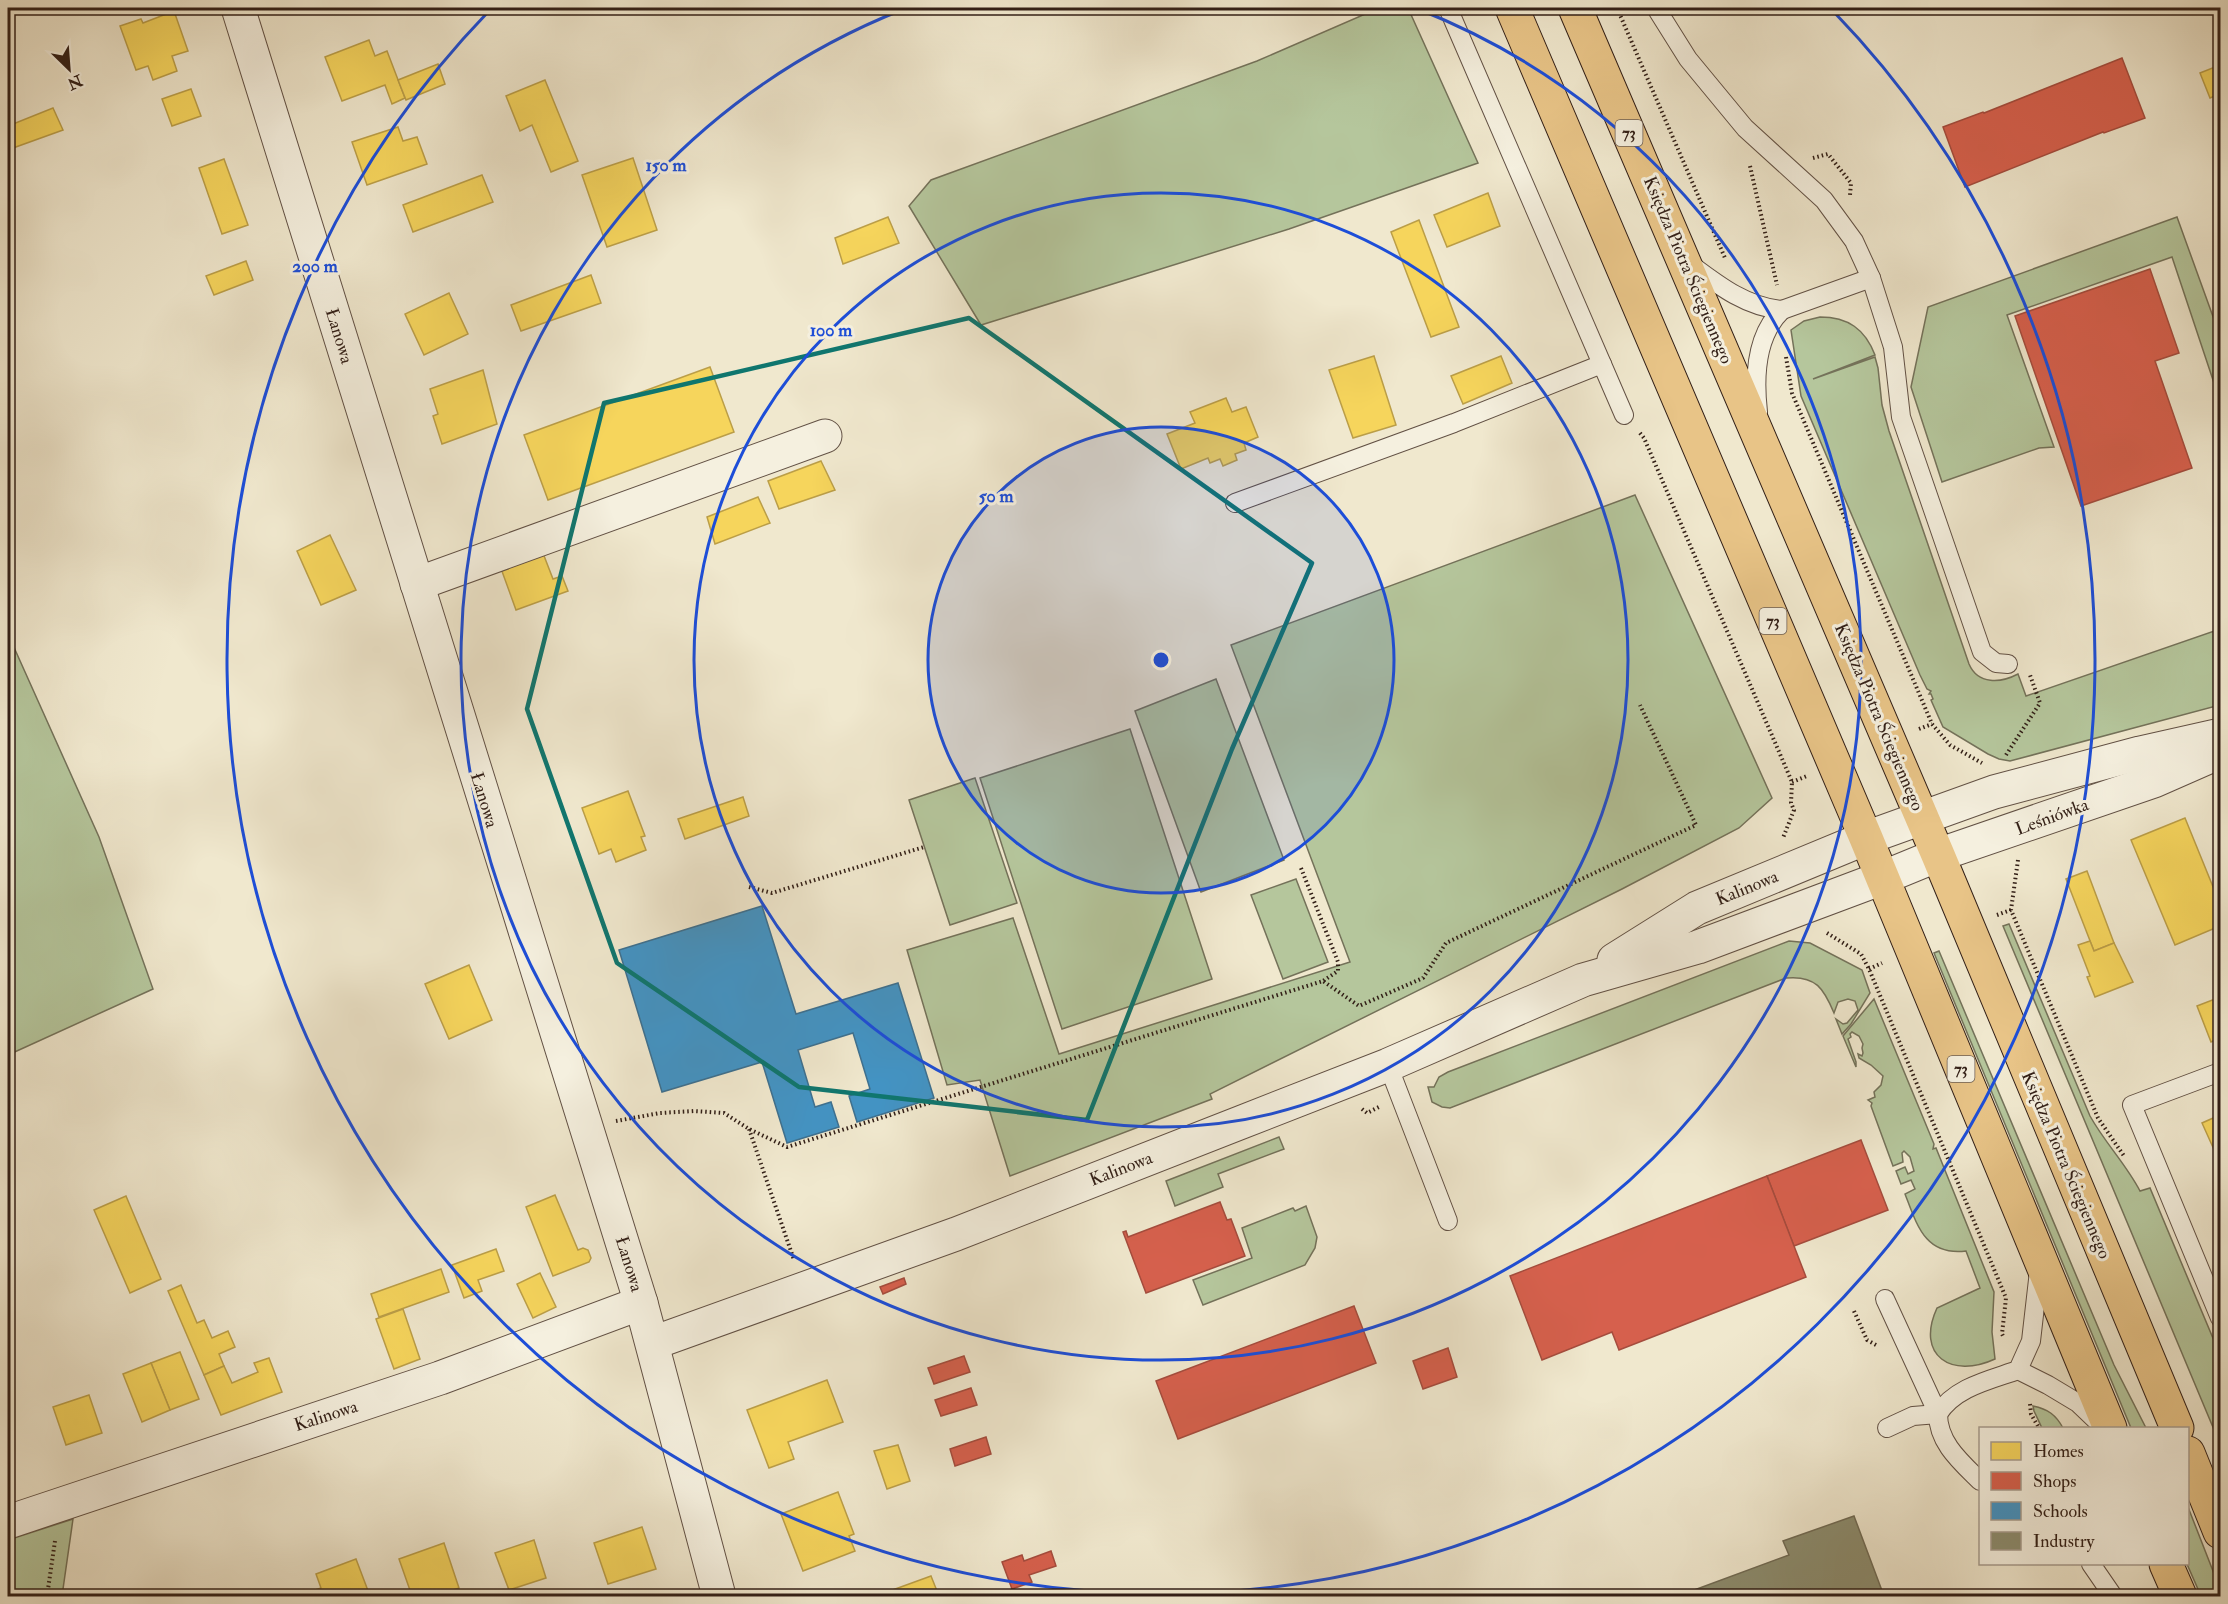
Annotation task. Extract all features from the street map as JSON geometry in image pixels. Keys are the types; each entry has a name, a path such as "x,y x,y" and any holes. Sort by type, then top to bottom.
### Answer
{"main road":[{"name":"73","path":"1512,8 1866,838 2110,1427"},
{"name":"Księdza Piotra Ściegiennego","path":"1575,8 1938,855 2177,1427"},
{"path":"2189,1458 2220,1532"},
{"path":"2167,1565 2180,1596"}],"street":[{"name":"Łanowa","path":"238,8 641,1303 719,1596"},
{"path":"417,584 825,436"},
{"name":"Leśniówka","path":"1921,817 1994,792 2140,753 2220,735"},
{"name":"Leśniówka","path":"1882,878 1938,855 2009,833 2154,781 2220,752"},
{"name":"Kalinowa","path":"1583,980 1697,908 1921,817"},
{"name":"Kalinowa","path":"653,1344 967,1230 1388,1065 1583,980 1698,946 1882,878"},
{"name":"Kalinowa","path":"8,1522 441,1378 641,1303"}],"lane":[{"path":"1448,8 1624,415"},
{"path":"1656,8 1688,59 1745,128 1824,200 1854,241 1871,278 1893,347 1901,417 1982,652 1996,663 2008,664"},
{"path":"1683,259 1733,294 1754,305 1782,310"},
{"path":"1761,441 1756,392 1758,363 1765,334 1772,320 1782,310 1871,278"},
{"path":"1235,503 1443,427 1602,364"},
{"path":"1388,1065 1448,1221"},
{"path":"2220,1072 2132,1105 2220,1318"},
{"path":"1938,1414 1944,1404 1957,1394 2018,1370 2031,1341 2041,1259"},
{"path":"1885,1299 1938,1414 1938,1422 1946,1443 1979,1480"},
{"path":"2018,1370 2032,1379 2048,1384 2078,1403 2103,1427"},
{"path":"1887,1428 1913,1416 1938,1414"},
{"path":"2092,1565 2113,1596"}],"path":[{"path":"1617,8 1724,256 1731,265"},
{"path":"1745,128 1744,141 1778,290"},
{"path":"1828,154 1851,183"},
{"path":"1786,359 1792,393 1932,724 1950,745 1982,762 1994,792"},
{"path":"2004,758 2040,704 2028,667"},
{"path":"1323,981 1359,1006 1423,978 1446,943 1696,825 1640,705"},
{"path":"2009,833 2018,861 2011,910 2098,1118"},
{"path":"749,887 772,892 924,847"},
{"path":"649,1115 694,1111 724,1113 749,1129 787,1148 1323,981 1338,971 1338,962 1301,868"},
{"path":"749,1129 796,1265"},
{"path":"46,1596 61,1504"}],"highlighted area":[{"path":"969,318 1312,563 1232,749 1087,1120 799,1087 617,963 527,709 604,403"}],"green space":[{"path":"1379,8 1408,8 1478,163 1289,229 981,325 909,206 931,180 1257,61"},
{"path":"2177,217 2220,336 2220,401 2172,257 2007,315 2054,447 2039,448 1942,482 1911,387 1928,307"},
{"path":"1820,317 1839,319 1854,326 1866,338 1875,355 1813,379 1875,357 1882,405 1889,431 1969,664 1978,676 1997,680 2018,674 2026,696 2220,629 2220,705 2010,761 1988,754 1943,727 1931,700 1933,699 1931,694 1929,694 1931,691 1927,689 1920,675 1801,396 1791,330 1804,321"},
{"path":"1635,495 1772,798 1739,828 1622,889 1210,1094 1212,1099 1010,1176 980,1080 947,1085 907,950 1013,918 1059,1054 1350,962 1231,645"},
{"path":"8,634 99,837 153,989 8,1055"},
{"path":"1216,679 1284,860 1201,892 1135,711"},
{"path":"1130,729 1212,979 1062,1029 980,778"},
{"path":"975,778 1017,903 950,925 909,800"},
{"path":"1296,879 1328,962 1283,979 1251,895"},
{"path":"2009,924 2090,1116 2140,1191 2150,1188 2220,1355 2220,1444 2003,926"},
{"path":"1789,941 1810,943 1862,970 1870,993 1842,1034 1836,1019 1843,1024 1847,1023 1858,1010 1855,1001 1848,999 1838,1002 1834,1013 1818,985 1805,979 1786,978 1450,1108 1432,1102 1428,1087 1434,1087 1439,1077 1448,1072"},
{"path":"1939,951 2114,1365 2145,1427 2131,1427 1934,953"},
{"path":"1874,999 1934,1144 1933,1149 1936,1148 1994,1292 1992,1332 1995,1359 1979,1365 1952,1364 1942,1359 1934,1351 1931,1325 1937,1308 1980,1288 1966,1251 1941,1249 1925,1236 1919,1227 1905,1194 1915,1189 1911,1180 1901,1184 1896,1171 1905,1167 1908,1174 1914,1171 1910,1157 1904,1151 1902,1153 1903,1162 1893,1166 1871,1106 1872,1103 1868,1100 1875,1097 1874,1092 1881,1085 1883,1076 1859,1058 1858,1054 1862,1056 1863,1053 1863,1044 1859,1036 1852,1032 1848,1039 1856,1067 1843,1036"},
{"path":"1279,1137 1284,1149 1218,1174 1223,1187 1175,1206 1166,1181"},
{"path":"1306,1206 1317,1237 1315,1248 1305,1265 1203,1305 1193,1280 1252,1258 1242,1228 1293,1208 1295,1211"},
{"path":"2033,1406 2051,1413 2062,1427 2042,1427"},
{"path":"2189,1510 2220,1589 2220,1596 2201,1596 2187,1565"},
{"path":"73,1519 62,1596 8,1596 8,1540"}],"building: Homes":[{"path":"174,11 188,51 172,56 177,71 153,80 148,66 136,70 120,26 141,19 143,23"},
{"path":"369,40 375,56 387,51 405,98 392,104 385,85 342,101 325,57"},
{"path":"438,64 445,84 406,100 398,80"},
{"path":"2220,65 2220,94 2210,98 2200,73"},
{"path":"545,80 578,161 551,172 532,125 520,131 506,96"},
{"path":"191,89 201,116 172,126 162,99"},
{"path":"53,108 63,130 13,148 8,138 8,126"},
{"path":"398,127 403,141 417,137 427,164 367,185 352,142"},
{"path":"633,158 657,230 607,247 582,175"},
{"path":"224,159 248,225 222,234 199,168"},
{"path":"482,175 493,202 413,232 403,205"},
{"path":"1488,193 1500,226 1447,247 1434,215"},
{"path":"888,217 899,243 843,264 835,238"},
{"path":"1419,220 1459,327 1431,337 1391,232"},
{"path":"246,261 253,280 214,295 206,276"},
{"path":"591,275 601,303 521,331 511,305"},
{"path":"449,293 468,334 424,355 405,314"},
{"path":"1374,356 1396,425 1353,438 1329,370"},
{"path":"1501,356 1512,383 1463,404 1451,376"},
{"path":"710,367 734,432 548,500 524,435"},
{"path":"483,370 497,424 442,444 433,416 438,414 430,389"},
{"path":"1226,398 1232,412 1246,407 1258,437 1244,443 1246,450 1235,454 1237,460 1223,466 1220,459 1210,463 1208,458 1181,469 1167,434 1195,423 1190,412"},
{"path":"821,461 835,490 779,509 768,481"},
{"path":"758,497 770,523 715,544 707,517"},
{"path":"330,535 356,590 321,605 297,551"},
{"path":"541,548 553,579 562,576 568,591 516,610 499,563"},
{"path":"628,791 645,836 641,837 646,850 616,862 611,849 599,854 582,808"},
{"path":"743,797 749,816 685,839 678,819"},
{"path":"2185,818 2220,904 2220,926 2175,945 2131,840"},
{"path":"2087,871 2114,943 2094,951 2066,879"},
{"path":"2090,941 2094,951 2114,943 2133,982 2095,997 2078,945"},
{"path":"469,965 492,1020 449,1039 425,984"},
{"path":"2220,997 2220,1038 2211,1042 2197,1006"},
{"path":"2220,1115 2220,1163 2202,1123"},
{"path":"555,1195 578,1250 583,1248 588,1250 591,1258 589,1262 553,1276 526,1207"},
{"path":"126,1196 161,1279 130,1293 94,1210"},
{"path":"496,1249 504,1271 478,1280 482,1291 464,1298 452,1265"},
{"path":"441,1269 449,1292 379,1317 371,1294"},
{"path":"540,1273 556,1307 533,1318 517,1284"},
{"path":"181,1285 197,1323 204,1320 212,1338 228,1331 235,1347 219,1354 224,1366 204,1375 168,1291"},
{"path":"403,1309 420,1359 394,1369 376,1319"},
{"path":"180,1352 199,1399 170,1410 151,1363"},
{"path":"269,1358 282,1392 221,1415 204,1375 224,1366 232,1383 258,1372 254,1363"},
{"path":"151,1363 170,1410 142,1422 123,1374"},
{"path":"827,1380 843,1422 788,1442 794,1459 769,1468 747,1410"},
{"path":"89,1395 102,1433 66,1445 53,1407"},
{"path":"898,1445 910,1481 887,1489 874,1451"},
{"path":"838,1492 854,1534 849,1536 855,1551 803,1571 781,1514"},
{"path":"642,1527 656,1569 608,1584 594,1543"},
{"path":"534,1540 546,1578 509,1590 495,1553"},
{"path":"444,1543 459,1588 435,1596 412,1596 399,1559"},
{"path":"356,1559 370,1596 317,1596 315,1590 321,1588 316,1574"},
{"path":"931,1576 939,1596 876,1596"}],"building: Shops":[{"path":"2122,58 2145,118 2103,132 1965,187 1943,127"},
{"path":"2150,269 2179,353 2155,361 2192,468 2081,506 2015,316"},
{"path":"1861,1140 1888,1210 1794,1246 1767,1176"},
{"path":"1767,1176 1806,1277 1619,1350 1612,1332 1542,1360 1510,1276"},
{"path":"1220,1202 1227,1220 1231,1219 1245,1256 1146,1293 1123,1232 1126,1231 1128,1237"},
{"path":"904,1278 906,1284 883,1294 880,1287"},
{"path":"1354,1306 1376,1363 1178,1439 1156,1381"},
{"path":"1448,1348 1457,1377 1423,1389 1413,1361"},
{"path":"964,1356 970,1372 934,1384 928,1368"},
{"path":"971,1388 977,1405 941,1416 935,1400"},
{"path":"986,1437 991,1454 955,1466 950,1449"},
{"path":"1051,1551 1056,1566 1029,1575 1032,1582 1012,1589 1002,1562 1022,1555 1024,1561"}],"building: Schools":[{"path":"762,906 796,1014 898,983 934,1098 857,1122 849,1096 870,1089 853,1033 798,1050 815,1107 831,1102 839,1127 787,1143 762,1062 662,1092 619,950"}],"building: Industry":[{"path":"1854,1516 1884,1596 1678,1596 1789,1555 1783,1541"}]}
